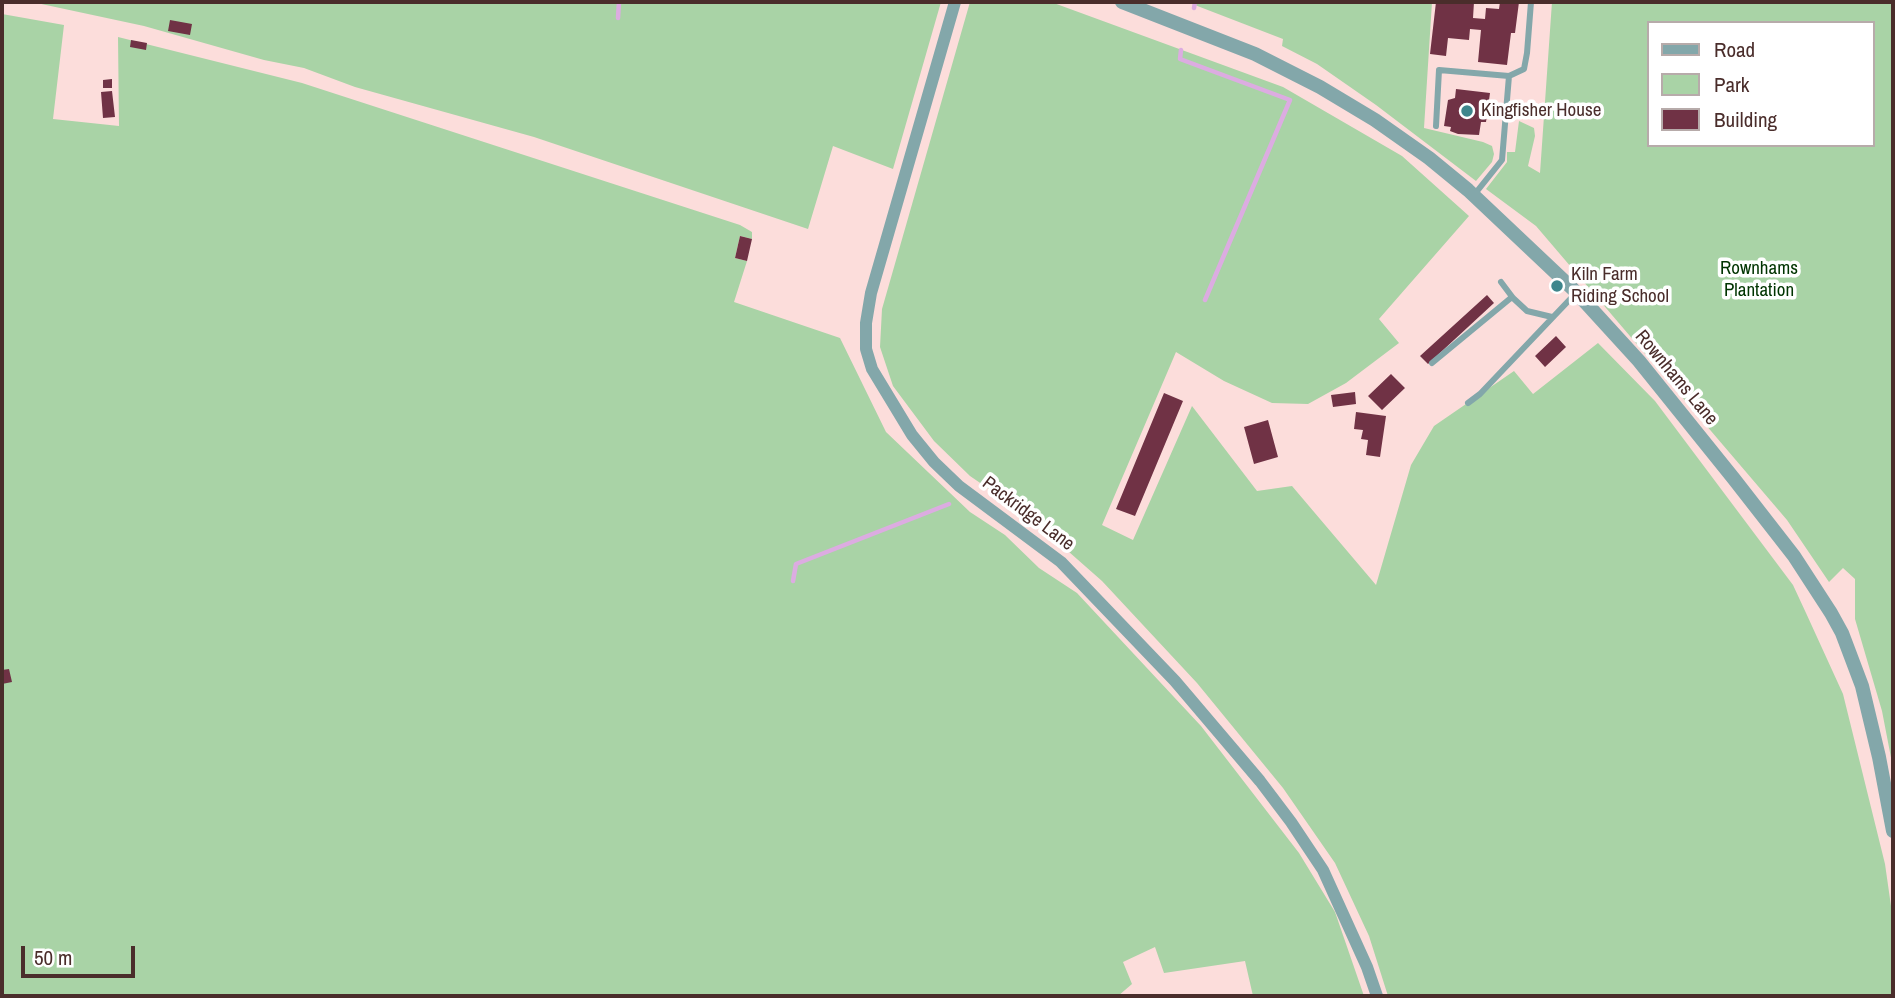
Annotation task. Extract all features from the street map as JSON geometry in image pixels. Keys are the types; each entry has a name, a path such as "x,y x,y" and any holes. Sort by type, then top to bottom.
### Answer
{"street":[{"name":"Packridge Lane","path":"955,2 871,293 866,323 866,349 872,369 912,435 934,462 959,486 1061,562 1175,681 1260,781 1291,821 1323,870 1367,967 1377,996"},
{"name":"Rownhams Lane","path":"1122,2 1230,43 1320,87 1399,137 1474,195 1576,292 1639,361 1734,479 1794,556 1831,612 1862,686 1893,831"}],"lane":[{"path":"1436,126 1439,70 1509,76 1524,69 1531,2"},
{"path":"1474,195 1502,160 1509,76"},
{"path":"1501,282 1527,311 1552,317"},
{"path":"1468,403 1480,394 1576,292"},
{"path":"1432,363 1512,296"}],"green space":[{"path":"32,2 941,2 893,169 833,146 808,229 534,137 355,87 304,68 264,60 144,26"},
{"path":"970,2 1051,2 1283,87 1402,156 1469,216 1379,319 1399,343 1346,383 1308,404 1272,403 1224,381 1176,352 1102,525 1133,540 1192,406 1257,491 1292,486 1376,585 1411,465 1434,426 1514,371 1533,394 1598,343 1655,401 1793,585 1843,694 1885,864 1893,920 1893,996 1388,996 1369,936 1335,863 1283,788 1197,683 1102,581 1027,515 970,476 934,441 893,386 880,347 882,309"},
{"path":"1187,2 1432,2 1424,128 1492,146 1492,162 1476,181 1376,105 1317,64 1282,46 1283,39"},
{"name":"Rownhams Plantation","path":"1552,2 1893,2 1893,768 1882,711 1855,619 1855,579 1843,568 1829,582 1787,520 1536,226 1486,189 1507,162 1507,152 1515,152 1519,121 1534,128 1535,136 1528,166 1540,173"},
{"path":"2,14 64,25 53,119 119,126 118,37 302,83 740,225 752,232 752,239 740,236 735,258 747,261 734,302 840,338 886,432 970,512 1005,535 1039,568 1077,593 1201,726 1299,853 1335,912 1364,996 1253,996 1245,961 1164,973 1155,947 1123,962 1132,984 1118,996 2,996"}],"building":[{"path":"1436,2 1474,2 1473,18 1485,19 1486,8 1499,9 1500,2 1519,2 1507,65 1478,62 1481,30 1470,29 1469,40 1448,38 1446,56 1430,54"},
{"path":"170,20 192,24 190,35 168,31"},
{"path":"131,40 147,43 146,50 130,47"},
{"path":"112,79 112,88 103,88 103,80"},
{"name":"Kingfisher House","path":"1456,89 1490,93 1486,122 1481,122 1479,135 1458,134 1450,131 1451,127 1444,126 1448,100 1455,98"},
{"path":"112,91 115,117 103,118 101,92"},
{"path":"740,236 752,239 747,261 735,258"},
{"path":"1487,295 1494,303 1428,364 1420,356"},
{"path":"1556,336 1566,347 1545,367 1535,356"},
{"path":"1391,374 1405,388 1382,410 1368,396"},
{"path":"1355,392 1356,404 1333,407 1331,395"},
{"path":"1164,393 1183,401 1135,516 1116,509"},
{"path":"1356,412 1386,416 1380,457 1366,455 1368,440 1361,439 1363,430 1354,429"},
{"path":"1268,420 1278,457 1254,464 1244,427"},
{"path":"9,669 12,682 2,684 2,670"}],"waterway":[{"path":"618,18 619,2"},
{"path":"1194,8 1195,2"},
{"path":"1181,50 1180,59 1290,100 1205,300"},
{"path":"793,581 796,564 949,504"}],"place":[{"name":"Kingfisher House","path":"1467,111"},
{"name":"Kiln Farm Riding School","path":"1557,286"}]}
